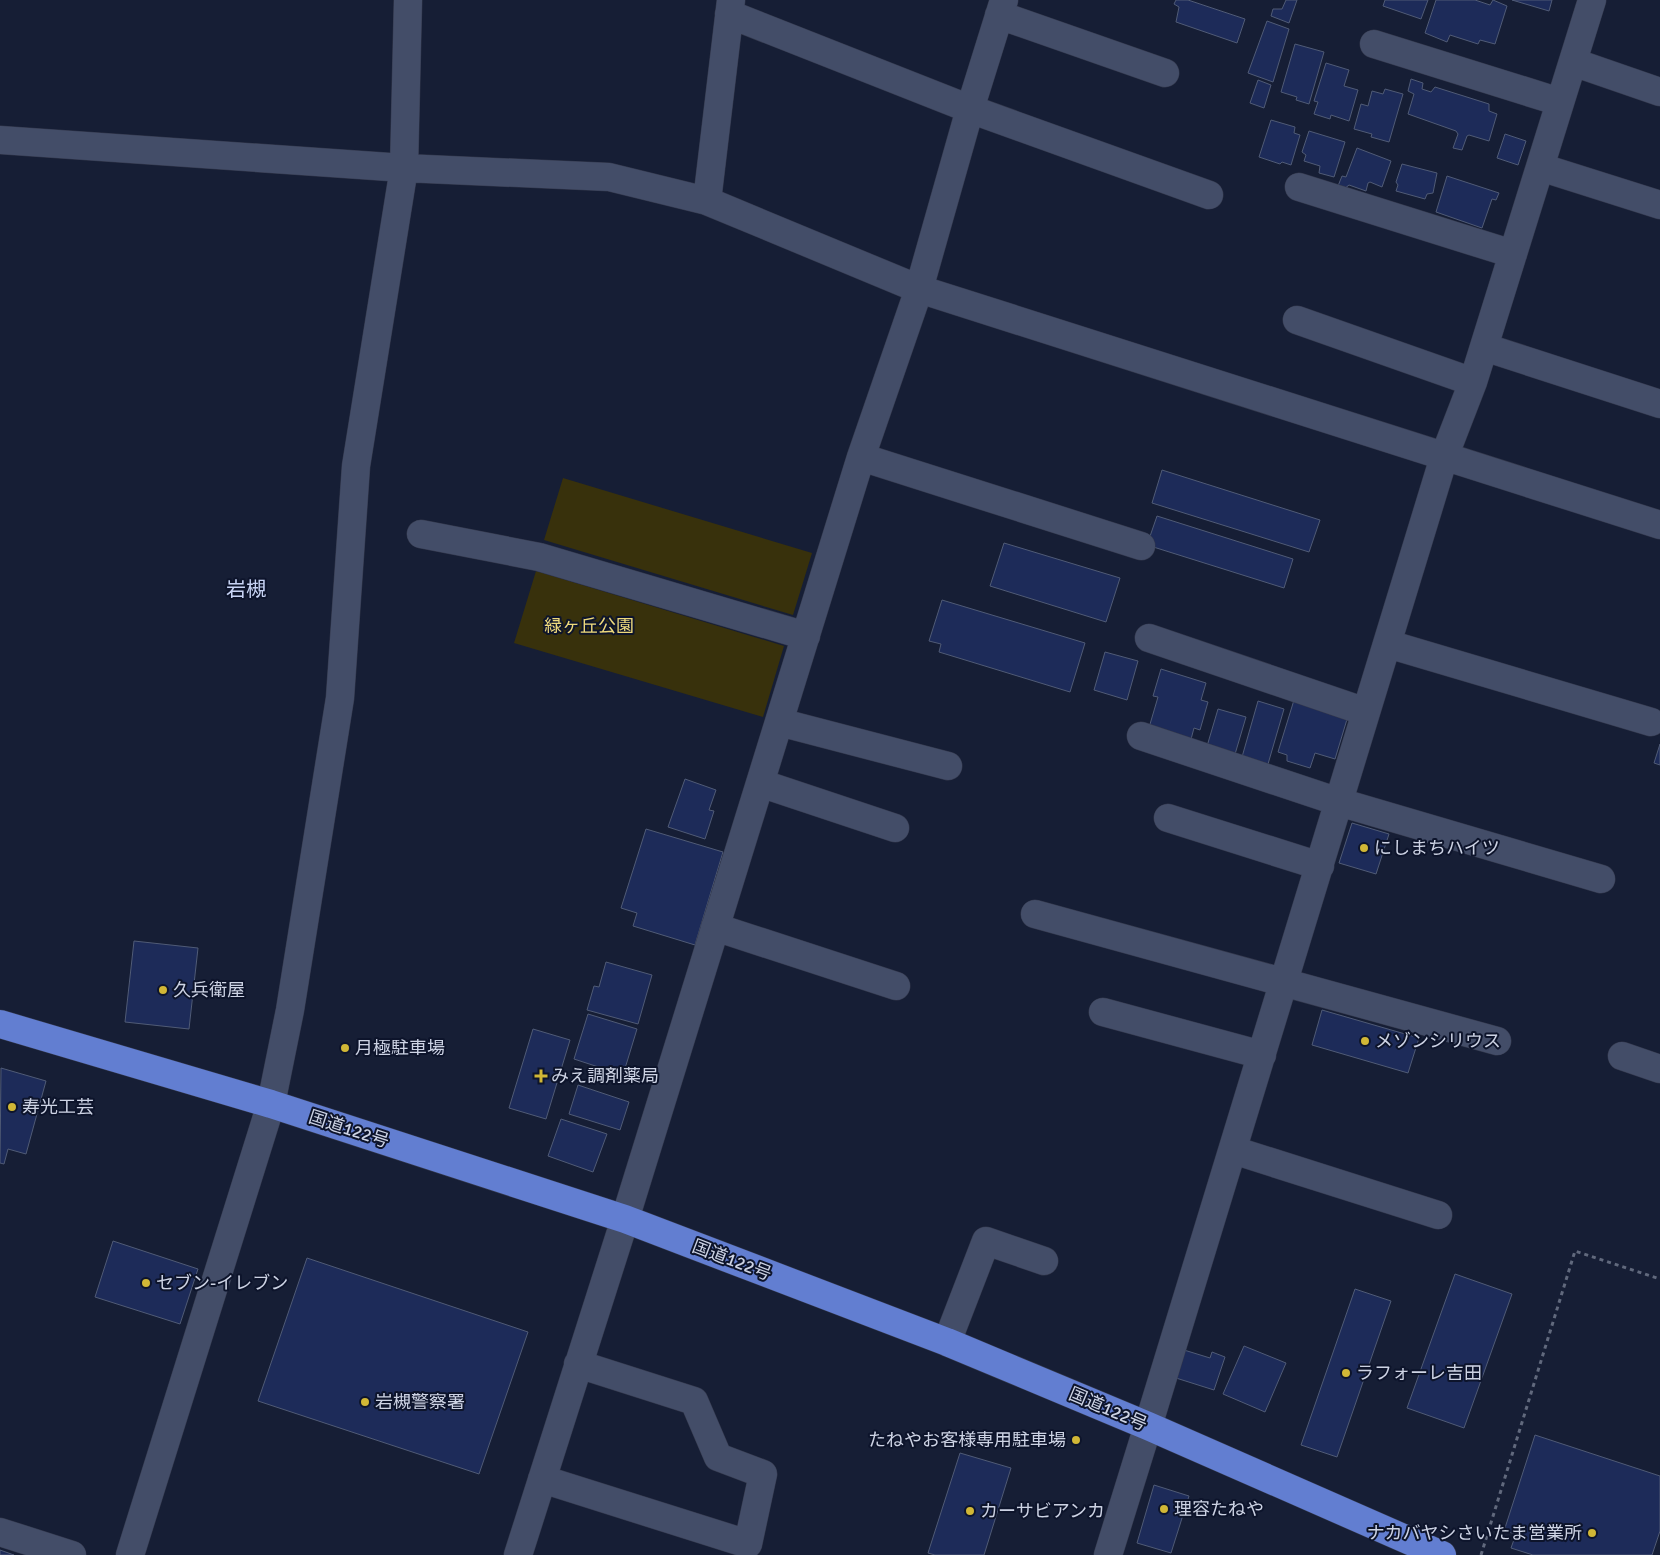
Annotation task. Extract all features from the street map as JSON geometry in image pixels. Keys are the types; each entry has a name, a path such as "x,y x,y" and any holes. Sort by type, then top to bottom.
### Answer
{"highway":[{"name":"国道122号","path":"0,1024 271,1104 625,1219 947,1342 1148,1426 1442,1555"}],"street":[{"path":"130,1555 271,1104 290,1010 340,698 356,466 404,168 408,0"},
{"path":"1108,1555 1444,457 1473,382 1592,0"},
{"path":"707,201 730,7 970,109 1209,195"},
{"path":"518,1555 625,1219 861,457 919,289 970,109 1002,8 1165,73"},
{"path":"1374,44 1560,102"},
{"path":"1573,62 1660,92"},
{"path":"0,140 404,168 609,177 707,201 919,289 1660,525"},
{"path":"1540,166 1660,205"},
{"path":"1299,187 1513,254"},
{"path":"1297,320 1473,382"},
{"path":"1484,347 1660,404"},
{"path":"861,457 1141,546"},
{"path":"421,534 539,557 806,636"},
{"path":"1149,638 1366,712"},
{"path":"1388,644 1651,722"},
{"path":"779,722 948,766"},
{"path":"1141,736 1339,802 1601,879"},
{"path":"760,783 894,828"},
{"path":"1168,818 1320,866"},
{"path":"1035,914 1496,1041"},
{"path":"715,926 896,986"},
{"path":"1103,1012 1262,1056"},
{"path":"1622,1056 1660,1069"},
{"path":"1233,1150 1438,1214"},
{"path":"947,1342 986,1241 1044,1261"},
{"path":"542,1479 748,1544 764,1474 718,1457 694,1401 578,1364"},
{"path":"0,1532 72,1555"}],"path":[{"path":"1482,1555 1575,1251 1660,1279"}],"green space":[{"name":"緑ヶ丘公園","path":"563,478 812,553 793,615 544,540"},
{"name":"緑ヶ丘公園","path":"536,571 784,646 763,717 514,643"}],"building":[{"path":"1176,0 1188,0 1245,19 1237,43 1176,22 1179,7 1174,4"},
{"path":"1286,0 1297,0 1289,23 1271,16 1273,9 1282,9"},
{"path":"1385,0 1428,0 1421,19 1383,6"},
{"path":"1436,0 1475,0 1490,5 1493,0 1507,6 1495,44 1480,40 1478,44 1450,35 1447,42 1425,33"},
{"path":"1512,0 1552,0 1549,11"},
{"path":"1267,21 1289,29 1273,82 1248,73"},
{"path":"1295,44 1324,52 1309,104 1296,100 1297,97 1281,92"},
{"path":"1326,63 1349,70 1344,86 1358,90 1349,121 1331,115 1330,119 1314,114 1318,102 1314,101"},
{"path":"1411,79 1423,83 1422,89 1431,92 1435,87 1489,104 1489,111 1497,114 1489,141 1469,135 1462,150 1453,148 1458,134 1456,131 1408,114 1414,94 1408,91"},
{"path":"1258,80 1271,85 1264,108 1250,103"},
{"path":"1385,89 1403,94 1389,142 1371,137 1372,134 1354,129 1361,104 1368,106 1372,91 1383,94"},
{"path":"1271,120 1295,127 1294,133 1300,135 1291,165 1282,162 1280,164 1259,157"},
{"path":"1309,131 1345,142 1334,177 1319,173 1320,166 1304,161 1306,155 1302,152"},
{"path":"1505,134 1526,141 1518,165 1497,158"},
{"path":"1357,148 1391,161 1382,187 1370,182 1366,191 1349,185 1344,189 1338,186 1342,176 1346,177"},
{"path":"1402,164 1437,173 1433,193 1427,194 1425,199 1396,191 1398,185 1396,182"},
{"path":"1447,176 1499,193 1496,200 1492,199 1482,228 1436,212"},
{"path":"1162,470 1320,520 1309,552 1152,503"},
{"path":"1157,516 1293,559 1284,588 1147,545"},
{"path":"1004,543 1120,578 1106,622 990,586"},
{"path":"942,600 1085,643 1070,692 939,652 941,644 929,641"},
{"path":"1105,652 1138,661 1127,700 1094,690"},
{"path":"1161,669 1206,683 1201,700 1208,702 1200,730 1194,728 1190,743 1148,731 1158,697 1153,696"},
{"path":"1294,700 1348,716 1335,759 1315,753 1310,768 1287,761 1287,755 1278,752"},
{"path":"1258,701 1284,709 1268,764 1242,757"},
{"path":"1218,709 1246,717 1233,761 1205,753"},
{"path":"1660,744 1660,765 1654,763"},
{"path":"685,779 716,790 709,810 714,811 705,839 668,827"},
{"name":"にしまちハイツ","path":"1352,823 1389,834 1376,874 1339,863"},
{"path":"646,829 723,852 695,945 633,926 637,913 621,908"},
{"path":"134,941 198,948 189,1029 125,1022"},
{"path":"606,962 652,975 638,1024 587,1010 594,986 599,987"},
{"name":"メゾンシリウス","path":"1322,1010 1419,1038 1408,1073 1312,1045"},
{"path":"588,1014 637,1029 623,1075 574,1059"},
{"path":"533,1029 570,1040 546,1119 509,1108"},
{"path":"1,1068 46,1081 26,1154 8,1149 4,1164 0,1163"},
{"path":"578,1085 629,1102 620,1130 569,1114"},
{"path":"561,1119 607,1134 593,1172 548,1156"},
{"name":"セブン-イレブン","path":"113,1241 198,1269 180,1324 95,1297"},
{"path":"307,1258 528,1332 479,1474 258,1401"},
{"path":"1455,1274 1512,1294 1464,1428 1407,1408"},
{"name":"ラフォーレ吉田","path":"1355,1289 1391,1301 1337,1457 1301,1445"},
{"path":"1244,1346 1286,1363 1265,1412 1223,1394"},
{"path":"1184,1350 1210,1358 1212,1352 1225,1357 1214,1390 1176,1378"},
{"path":"1535,1435 1660,1476 1660,1531 1652,1555 1533,1555 1511,1548 1516,1534 1504,1531"},
{"name":"カーサビアンカ","path":"960,1453 1011,1468 984,1555 935,1555 928,1553"},
{"path":"1154,1485 1189,1496 1171,1553 1137,1543"},
{"path":"0,1550 14,1555 0,1555"}],"place":[{"name":"にしまちハイツ","path":"1364,848"},
{"name":"久兵衛屋","path":"163,990"},
{"name":"メゾンシリウス","path":"1365,1041"},
{"name":"月極駐車場","path":"345,1048"},
{"name":"みえ調剤薬局","path":"541,1076"},
{"name":"寿光工芸","path":"12,1107"},
{"name":"セブン-イレブン","path":"146,1283"},
{"name":"ラフォーレ吉田","path":"1346,1373"},
{"name":"岩槻警察署","path":"365,1402"},
{"name":"たねやお客様専用駐車場","path":"1076,1440"},
{"name":"理容たねや","path":"1164,1509"},
{"name":"カーサビアンカ","path":"970,1511"},
{"name":"ナカバヤシさいたま営業所","path":"1592,1533"}],"district":[{"name":"岩槻","path":"246,589"}]}
